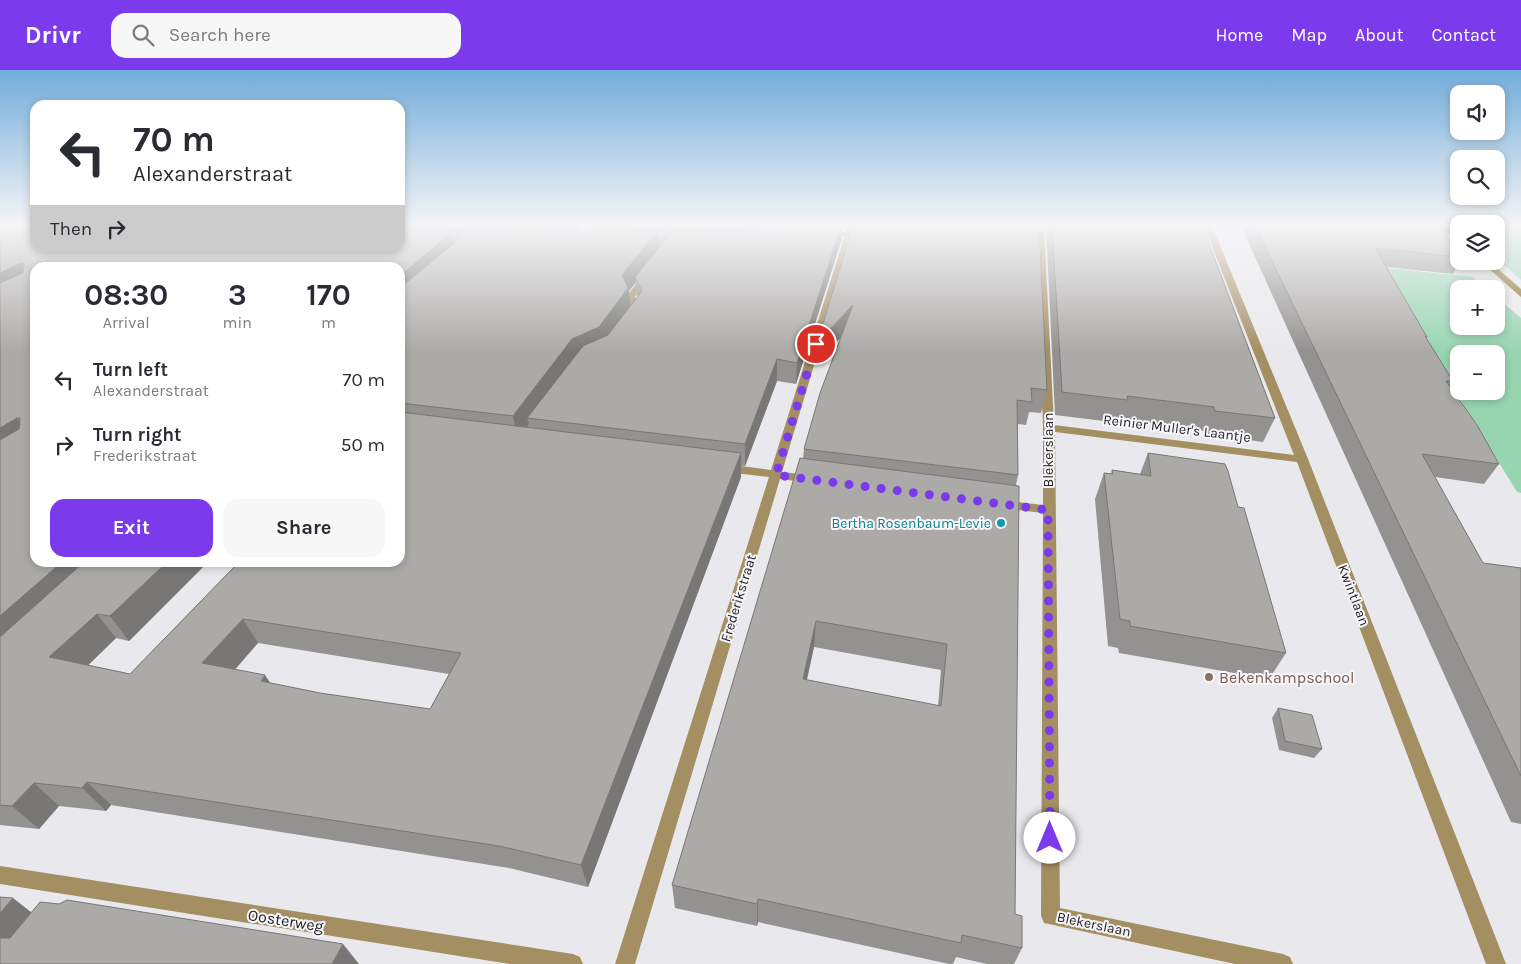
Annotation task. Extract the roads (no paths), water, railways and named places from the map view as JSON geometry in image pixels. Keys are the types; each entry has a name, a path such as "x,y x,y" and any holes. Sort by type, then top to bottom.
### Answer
{"street":[{"name":"Frederikstraat","path":"625,964 776,475 838,268"},
{"name":"Blekerslaan","path":"1042,268 1049,428 1051,916 1283,964"},
{"name":"Kwintlaan","path":"1225,268 1302,459 1496,964"},
{"path":"627,324 638,310 630,297 652,269"},
{"path":"1494,270 1521,294"},
{"name":"Reinier Muller's Laantje","path":"1049,428 1302,459"},
{"path":"718,468 825,481"},
{"path":"990,503 1048,510"},
{"name":"Oosterweg","path":"0,876 88,898 573,964"}],"place":[{"name":"Bertha Rosenbaum-Levie","path":"1001,523"},
{"name":"Bekenkampschool","path":"1209,677"}]}
